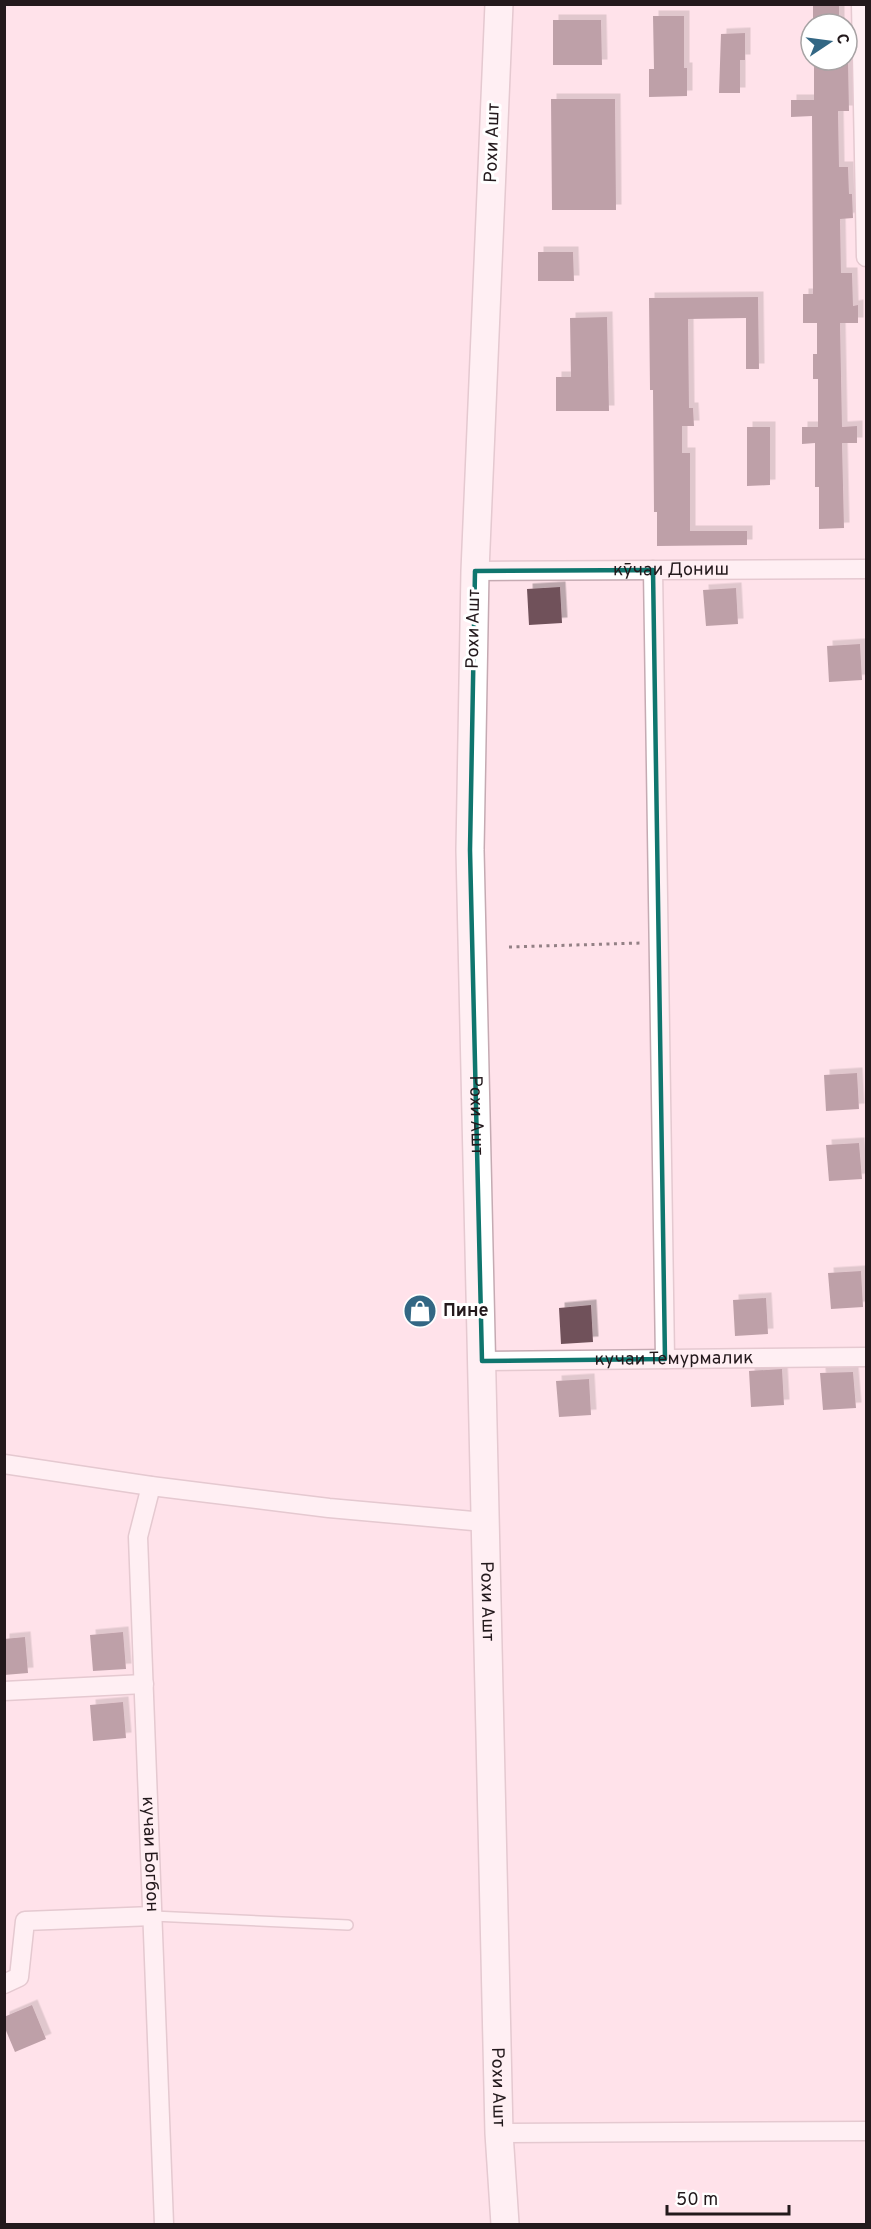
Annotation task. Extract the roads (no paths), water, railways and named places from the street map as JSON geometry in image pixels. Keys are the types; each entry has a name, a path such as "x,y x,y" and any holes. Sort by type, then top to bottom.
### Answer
{"main road":[{"name":"Рохи Ашт","path":"499,4 475,571 470,850 499,2133 505,2224"}],"street":[{"path":"861,4 867,257"},
{"name":"кӯчаи Дониш","path":"475,571 867,569"},
{"path":"653,570 664,1359"},
{"name":"кучаи Темурмалик","path":"482,1361 867,1357"},
{"path":"4,1464 151,1486 329,1508 484,1522"},
{"name":"кучаи Богбон","path":"151,1486 138,1536 164,2224"},
{"path":"4,1691 144,1684"},
{"path":"4,1984 19,1977 25,1921 153,1916"},
{"path":"499,2133 867,2131"}],"lane":[{"path":"153,1916 348,1925"}],"place":[{"name":"Пине","path":"420,1311"}]}
